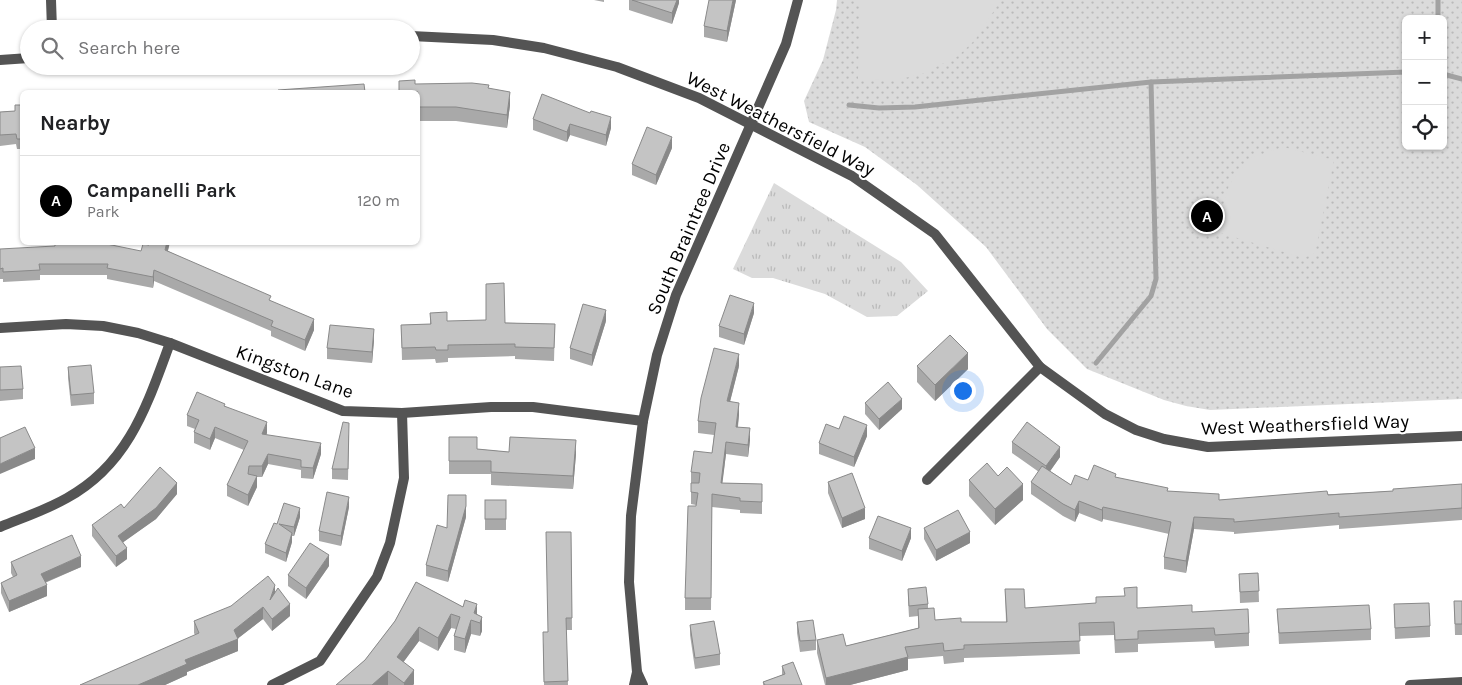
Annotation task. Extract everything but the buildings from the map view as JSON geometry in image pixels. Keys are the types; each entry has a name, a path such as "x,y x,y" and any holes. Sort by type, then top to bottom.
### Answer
{"street":[{"path":"51,0 52,20"},
{"name":"South Braintree Drive","path":"634,685 637,672 629,582 631,516 643,421 657,355 676,295 786,44 798,0"},
{"name":"West Weathersfield Way","path":"420,36 492,40 575,56 655,80 699,98 852,176 935,234 1040,367 1105,414 1136,430 1185,444 1228,447 1462,436"},
{"path":"0,60 20,59"},
{"name":"Kingston Lane","path":"0,328 66,324 103,326 138,333 170,343 343,411 402,412 491,407 533,407 643,421"},
{"path":"0,527 66,499 83,488 115,458 126,445 142,416 170,343"},
{"path":"927,480 1040,367"},
{"path":"272,685 320,661 377,576 390,543 404,478 402,412"},
{"path":"637,672 643,685"},
{"path":"1410,685 1462,682"}],"green space":[{"path":"837,0 1462,0 1462,399 1210,410 1164,400 1087,369 1047,329 986,247 917,185 865,147 809,122 804,101 823,60"},
{"path":"860,0 1001,0 975,40 958,56 922,74 896,80 858,79"},
{"path":"1283,147 1334,160 1315,253 1304,258 1217,232 1229,185 1250,158"},
{"path":"774,183 901,262 928,291 897,316 867,317 825,294 773,278 752,278 733,269"}],"waterway":[{"path":"1438,0 1438,15"},
{"path":"849,105 879,108 915,107 1151,82 1402,72"},
{"path":"1447,75 1462,79"},
{"path":"1096,363 1151,296 1156,279 1151,82"}],"place":[{"name":"Campanelli Park","path":"1207,216"}]}
